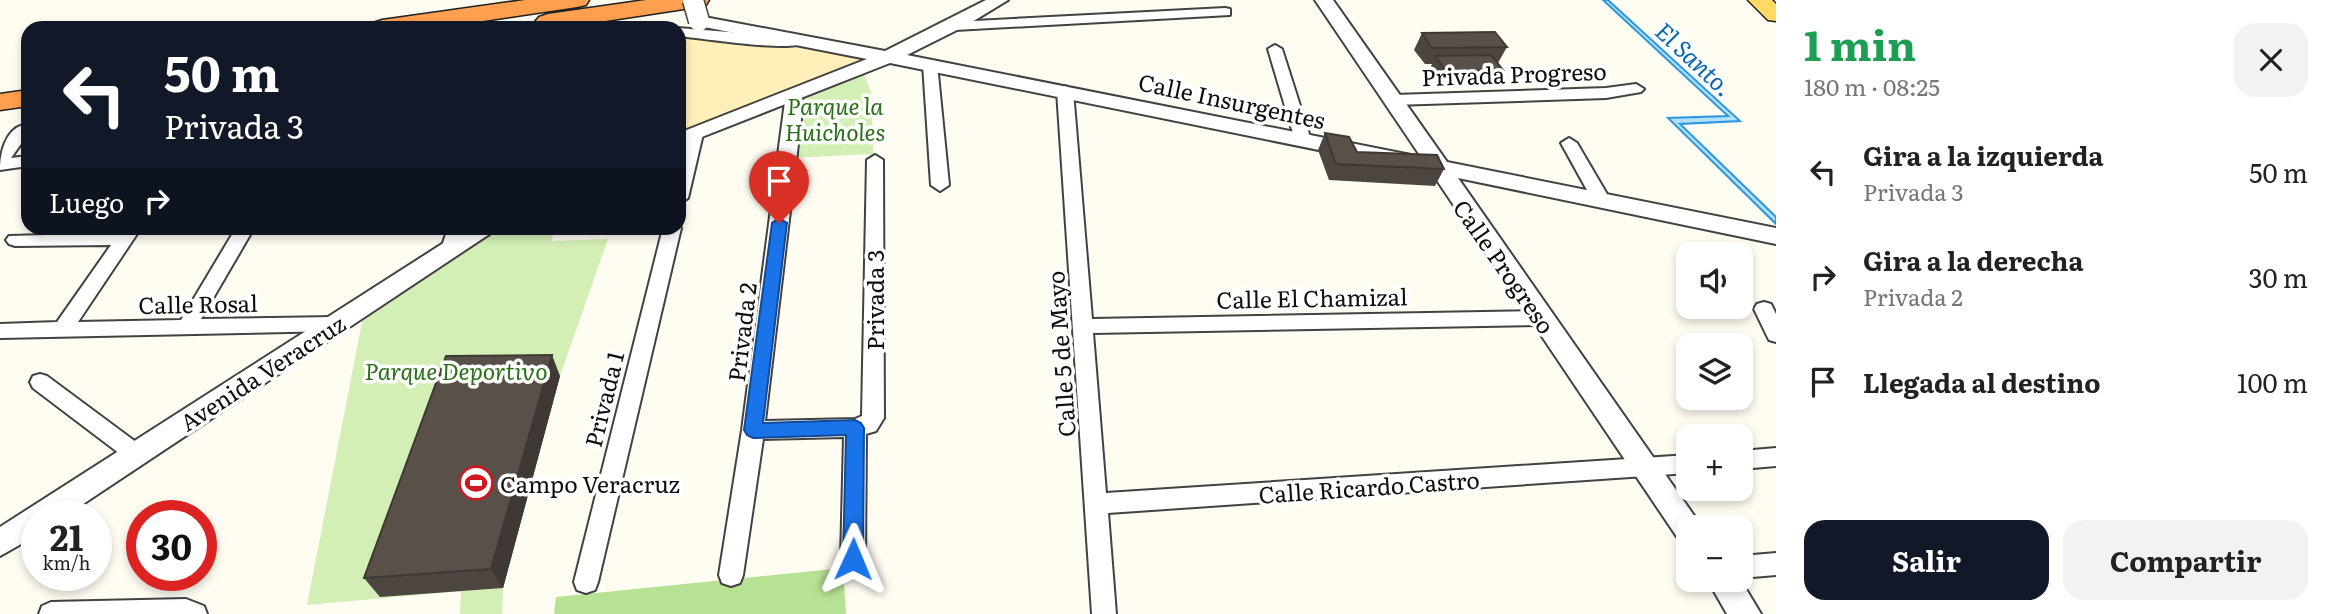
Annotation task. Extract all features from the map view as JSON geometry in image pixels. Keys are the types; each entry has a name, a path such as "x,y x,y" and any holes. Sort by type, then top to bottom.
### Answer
{"highway":[{"path":"431,21 577,0"},
{"path":"570,21 697,7"},
{"path":"0,83 21,80"},
{"path":"0,102 21,99"}],"main road":[{"path":"1759,0 1776,15"}],"street":[{"path":"687,137 887,57 955,26 999,0"},
{"name":"Calle Progreso","path":"1324,0 1678,515"},
{"name":"Calle Insurgentes","path":"697,7 799,41 930,64 1776,236"},
{"path":"955,26 1225,12"},
{"path":"686,33 778,42 799,41"},
{"path":"1275,49 1303,140"},
{"path":"930,64 940,185"},
{"name":"Privada Progreso","path":"1394,100 1606,93 1636,89"},
{"name":"Calle 5 de Mayo","path":"1065,91 1104,614"},
{"name":"Privada 2","path":"731,575 753,430 791,132 793,94"},
{"path":"0,133 21,130"},
{"path":"0,164 21,135"},
{"path":"1569,144 1602,201"},
{"name":"Privada 3","path":"855,428 868,425 873,418 875,160"},
{"path":"0,164 21,162"},
{"path":"15,240 96,235"},
{"path":"62,330 128,235"},
{"path":"186,328 241,235"},
{"name":"Privada 1","path":"586,582 670,235"},
{"name":"Avenida Veracruz","path":"65,500 335,324 454,238"},
{"path":"1764,309 1776,335"},
{"name":"Calle El Chamizal","path":"1084,326 1540,318"},
{"name":"Calle Rosal","path":"0,331 335,324"},
{"path":"40,382 136,454"},
{"path":"753,430 855,428 853,559"},
{"path":"1753,459 1776,457"},
{"name":"Calle Ricardo Castro","path":"1095,505 1676,465"},
{"name":"Avenida Veracruz","path":"0,543 21,529"},
{"path":"1753,566 1776,564"},
{"path":"1731,592 1745,614"},
{"path":"51,614 186,611 195,614"}],"green space":[{"name":"Parque la Huicholes","path":"862,68 872,96 873,154 787,158 797,94"},
{"name":"Parque Deportivo","path":"476,235 553,235 552,241 608,239 560,376 503,588 502,614 460,614 461,591 307,605 365,307"},
{"path":"843,568 846,614 554,614 556,597"}],"sand":[{"path":"686,34 833,49 881,59 686,136"}],"water":[{"path":"1603,0 1608,0 1740,121 1680,124 1776,217 1776,224 1668,118 1728,116"}],"building":[{"path":"1495,32 1507,47 1432,48 1422,33"},
{"path":"1491,55 1503,70 1446,71 1435,56"},
{"path":"1325,133 1349,137 1357,152 1437,155 1444,169 1336,164"},
{"name":"Campo Veracruz","path":"552,355 491,569 364,578 446,356"}],"place":[{"name":"Campo Veracruz","path":"476,483"}],"route":[{"path":"779,223 753,430 855,428 853,559"}],"water label":[{"name":"El Santo.","path":"1695,58"}]}
